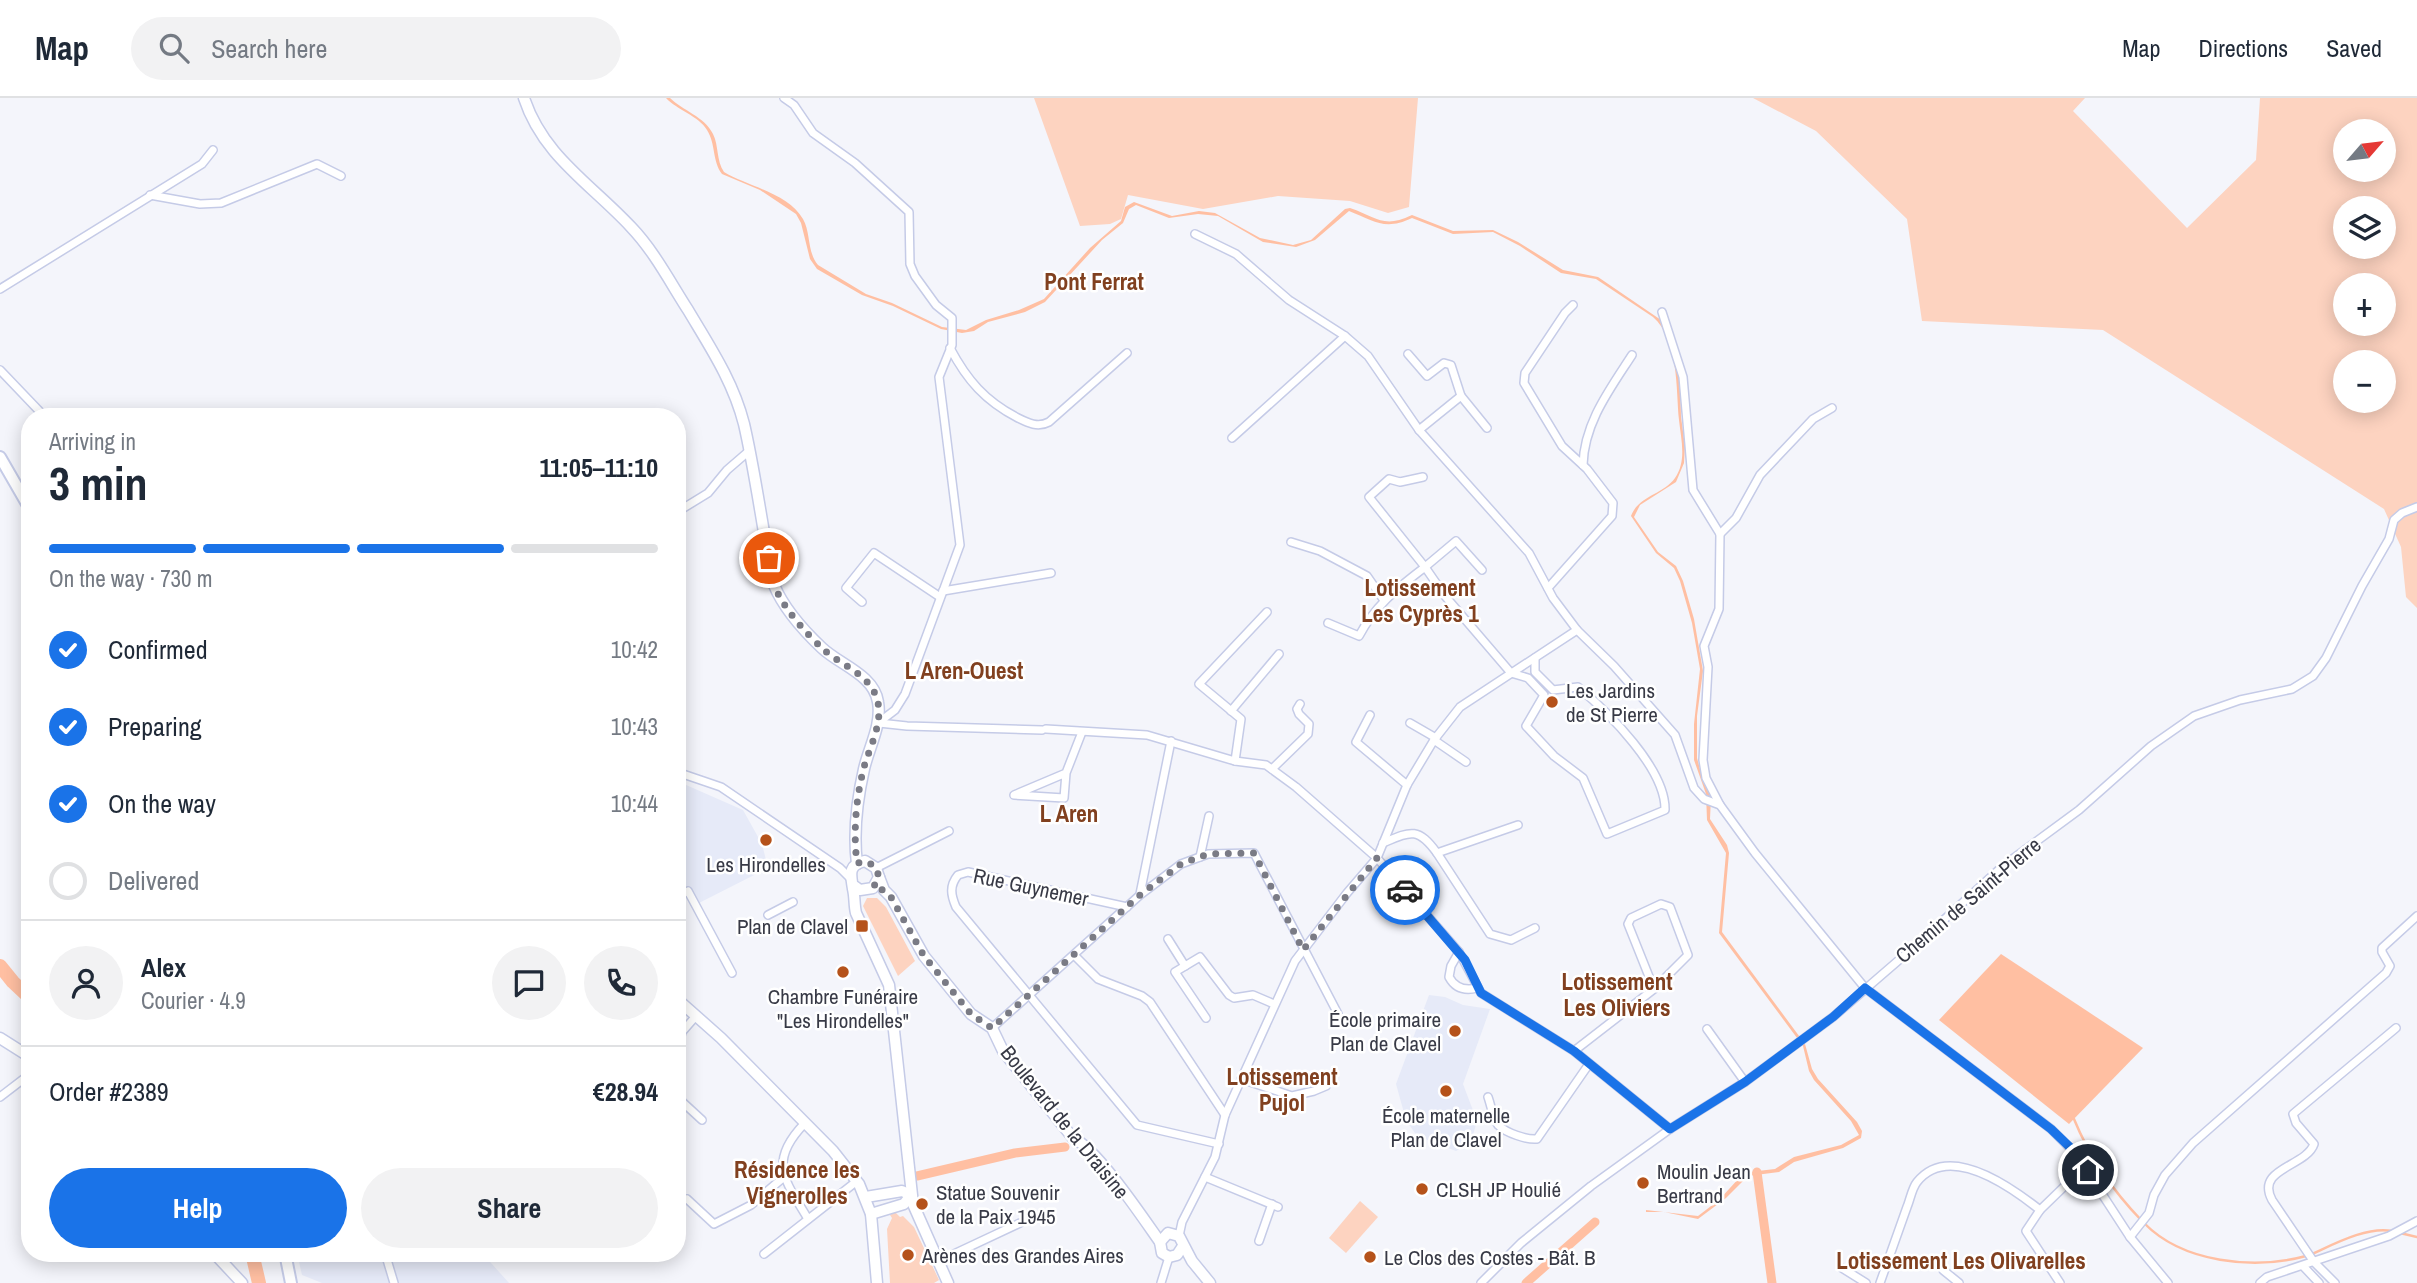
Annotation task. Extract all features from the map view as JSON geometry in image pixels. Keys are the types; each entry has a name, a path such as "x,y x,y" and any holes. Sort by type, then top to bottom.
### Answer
{"main road":[{"path":"0,457 21,493"},
{"path":"287,1262 291,1283"}],"street":[{"path":"524,98 542,139 561,161 632,228 653,255 722,366 735,394 749,450 774,584 792,615 824,650 865,679 873,688 878,701 878,723 864,769 854,833 858,864 852,882 854,902 856,913 889,985 913,1204 948,1283"},
{"path":"784,98 794,105 813,133 855,163 909,212 910,264 926,291 952,318 950,348 939,377 960,545 905,694 895,710 878,723"},
{"path":"0,289 202,164 213,150"},
{"path":"150,195 200,204 221,203 317,164 341,176"},
{"path":"1195,234 1236,254 1289,300 1345,336 1368,356 1419,430 1530,553 1548,588 1577,630 1614,666 1675,736 1694,788 1704,799 1717,805"},
{"path":"1548,588 1612,516 1613,503 1563,446 1524,383 1525,373 1573,305"},
{"path":"1662,312 1683,377 1693,490 1720,534 1719,609 1704,646 1708,667 1703,760 1706,778 1717,805 1865,988 2051,1129 2077,1154 2130,1237 2168,1283"},
{"path":"1232,438 1345,336"},
{"path":"950,348 976,387 995,406 1029,424 1038,425 1049,422 1127,353"},
{"path":"1408,354 1427,376 1444,363 1451,365 1461,396 1487,428"},
{"path":"1583,466 1584,447 1592,421 1632,355"},
{"path":"0,370 36,408"},
{"path":"1419,430 1461,396"},
{"path":"1720,534 1736,518 1760,475 1813,419 1832,408"},
{"path":"686,506 708,493 727,470 749,450"},
{"path":"1423,477 1400,482 1389,479 1369,497 1445,596 1511,673 1528,678 1544,695"},
{"name":"Chemin de Saint-Pierre","path":"1481,1283 1521,1243 1591,1186 1670,1129 1745,1082 1833,1017 2003,866 2079,810 2151,746 2194,716 2240,700 2292,689 2313,676 2326,658 2389,539 2394,520 2417,507"},
{"path":"1328,623 1359,636 1384,599 1456,541 1482,570"},
{"path":"1291,542 1320,551 1367,576 1384,599"},
{"path":"862,602 846,588 874,553 942,594 1051,573"},
{"path":"1235,761 1241,719 1199,684 1267,612"},
{"path":"1210,1283 1192,1261 1177,1253 1162,1253 1169,1236 1182,1222 1205,1177 1219,1144 1225,1115 1274,1004 1303,950 1377,858 1407,785 1435,739 1460,707 1577,630"},
{"path":"1231,711 1279,654"},
{"path":"1535,658 1535,672 1553,690"},
{"path":"1577,687 1595,701 1650,767 1666,797 1665,810 1607,834 1583,778 1554,756 1526,726 1544,695 1553,690 1577,687"},
{"path":"1272,769 1308,734 1309,724 1297,709 1300,704"},
{"path":"1370,715 1356,743 1407,785"},
{"path":"878,723 1147,735 1235,761 1266,765 1296,787 1377,858 1459,952 1481,993 1574,1051 1670,1129"},
{"path":"1410,723 1466,762"},
{"path":"1066,773 1014,795 1064,798 1066,773 1082,732"},
{"path":"1140,895 1171,741"},
{"path":"686,775 721,787 840,868 852,882 869,889 884,890"},
{"path":"1200,857 1209,816"},
{"path":"1437,853 1518,825"},
{"path":"854,902 869,889 877,872 950,831"},
{"path":"1382,843 1417,833 1428,840 1490,934 1511,940 1535,928"},
{"path":"992,1028 1140,895 1181,864 1208,854 1254,853 1338,1014"},
{"path":"840,868 858,864 877,872"},
{"name":"Boulevard de la Draisine","path":"877,872 884,890 939,975 971,1014 992,1028 1003,1051 1073,1138 1083,1143 1147,1223 1169,1236"},
{"name":"Rue Guynemer","path":"1029,996 956,907 951,896 951,885 958,875 968,872 990,876 1127,907"},
{"path":"686,892 688,891 732,972"},
{"path":"768,915 793,902"},
{"path":"1574,1051 1654,989 1688,955 1670,907 1661,904 1631,918 1628,925 1654,989"},
{"path":"2130,1237 2149,1213 2154,1195 2165,1175 2193,1143 2386,974 2390,967 2382,948 2417,916"},
{"path":"1168,939 1185,966"},
{"path":"1459,952 1451,965 1449,977 1458,986 1469,990 1477,989"},
{"path":"1074,956 1098,979 1142,996 1150,1002 1225,1115"},
{"path":"1206,1018 1175,972 1200,957 1229,995 1234,998 1252,995 1274,1004"},
{"path":"1029,996 1137,1125 1219,1144"},
{"path":"686,1006 833,1151 857,1181 871,1214 877,1283"},
{"path":"686,1027 696,1016"},
{"path":"2335,1283 2314,1262 2269,1193 2273,1175 2311,1152 2314,1144 2295,1124 2293,1114 2396,1028"},
{"path":"1707,1029 1745,1082"},
{"path":"0,1038 21,1051"},
{"path":"1488,1097 1496,1123 1500,1127 1530,1140 1537,1139 1589,1064"},
{"path":"1241,1079 1292,1096 1326,1086"},
{"path":"0,1097 21,1081"},
{"path":"686,1105 702,1120"},
{"path":"805,1123 782,1157 784,1177 808,1219"},
{"path":"1880,1283 1916,1183 1931,1171 1954,1165 1983,1172 2022,1195 2040,1210"},
{"path":"687,1199 714,1224 751,1205 784,1177"},
{"path":"1205,1177 1275,1205 1259,1241"},
{"path":"2060,1283 2026,1231 2040,1210 2073,1178"},
{"path":"764,1254 857,1181"},
{"path":"866,1197 902,1191 911,1195"},
{"path":"871,1214 904,1204 911,1195"},
{"path":"2260,1283 2267,1277 2389,1236 2417,1221"},
{"path":"939,1261 1020,1223"},
{"path":"1169,1236 1177,1253"},
{"path":"1161,1283 1177,1253"},
{"path":"222,1262 242,1283"},
{"path":"388,1262 394,1283"},
{"path":"2303,1266 2319,1283"},
{"path":"1842,1268 1866,1283"},
{"path":"1943,1270 1959,1283"}],"shaded area":[{"path":"666,98 699,118 709,128 715,139 724,172 777,196 796,210 805,224 812,254 818,265 866,294 892,303 942,327 966,330 1044,299 1090,248 1121,221 1125,207 1134,202 1172,216 1199,211 1215,213 1260,238 1293,245 1311,240 1345,209 1350,208 1380,220 1394,221 1412,215 1453,231 1493,230 1563,270 1598,277 1661,320 1672,346 1680,382 1684,463 1676,482 1640,505 1634,517 1658,552 1676,566 1694,619 1703,671 1697,716 1697,758 1711,797 1710,819 1727,845 1729,853 1722,932 1805,1044 1812,1069 1857,1122 1862,1131 1861,1138 1843,1148 1794,1162 1779,1172 1748,1176 1726,1198 1698,1219 1665,1212 1698,1216 1749,1172 1775,1169 1794,1157 1841,1145 1859,1135 1851,1121 1814,1080 1803,1046 1719,933 1726,853 1707,820 1706,794 1694,760 1694,724 1700,669 1692,623 1674,568 1656,553 1631,516 1635,509 1645,499 1670,484 1679,471 1682,457 1675,366 1668,338 1653,317 1596,279 1561,273 1493,232 1453,234 1412,218 1387,224 1349,211 1315,240 1296,247 1263,242 1218,216 1198,214 1169,218 1136,205 1129,209 1123,223 1102,240 1045,302 1025,312 988,322 974,331 962,333 941,329 893,306 862,295 817,269 810,259 801,223 796,214 760,190 722,174 710,135 703,125"},
{"path":"1034,98 1418,98 1409,207 1388,213 1350,201 1278,196 1203,209 1128,195 1121,219 1110,224 1080,226"},
{"path":"1753,98 2085,98 2073,111 2187,228 2256,160 2260,98 2417,98 2417,608 2406,597 2401,547 2384,509 2103,330 1922,321 1907,219 1816,131"},
{"path":"686,785 743,810 762,844 768,868 699,903 688,886 686,887"},
{"path":"867,898 877,898 886,907 915,961 898,976 863,906"},
{"path":"2001,954 2143,1048 2069,1124 1939,1020"},
{"path":"1429,995 1445,997 1463,1005 1490,1009 1463,1084 1477,1121 1471,1142 1456,1151 1417,1136 1406,1120 1396,1084"},
{"path":"1360,1201 1378,1217 1346,1253 1329,1238"},
{"name":"Arènes des Grandes Aires","path":"895,1212 914,1227 939,1280 934,1283 890,1283 887,1229 892,1218 890,1215"},
{"path":"299,1262 490,1262 509,1283 322,1283 302,1275"}],"waterway":[{"path":"0,966 21,990"},
{"path":"2074,1119 2103,1173 2142,1221"},
{"path":"917,1176 1015,1153 1065,1147"},
{"path":"1757,1172 1772,1283"},
{"path":"1526,1283 1595,1222"},
{"path":"2144,1223 2178,1247 2220,1260 2264,1262 2306,1256"},
{"path":"2312,1254 2362,1233 2392,1231"},
{"path":"2400,1233 2417,1237"},
{"path":"254,1262 259,1283"}],"way so far":[{"path":"769,558 774,584 792,615 824,650 865,679 873,688 878,701 878,723 864,769 857,810 854,840 857,863 868,862 874,865 879,877 873,888 884,890 891,897 924,956 971,1014 992,1028 1140,895 1181,864 1208,854 1254,853 1303,950 1377,858 1405,890"}],"place":[{"name":"Les Jardins de St Pierre","path":"1552,702"},
{"name":"Les Hirondelles","path":"766,840"},
{"name":"Plan de Clavel","path":"862,926"},
{"name":"Chambre Funéraire \"Les Hirondelles\"","path":"843,972"},
{"name":"École primaire Plan de Clavel","path":"1455,1031"},
{"name":"École maternelle Plan de Clavel","path":"1446,1091"},
{"name":"Moulin Jean Bertrand","path":"1643,1183"},
{"name":"CLSH JP Houlié","path":"1422,1189"},
{"name":"Statue Souvenir de la Paix 1945","path":"922,1204"},
{"name":"Arènes des Grandes Aires","path":"908,1255"},
{"name":"Le Clos des Costes - Bât. B","path":"1370,1257"}],"district":[{"name":"Pont Ferrat","path":"1094,281"},
{"name":"Lotissement Les Cyprès 1","path":"1420,600"},
{"name":"L Aren-Ouest","path":"964,670"},
{"name":"L Aren","path":"1069,813"},
{"name":"Lotissement Les Oliviers","path":"1617,994"},
{"name":"Lotissement Pujol","path":"1282,1089"},
{"name":"Résidence les Vignerolles","path":"797,1182"},
{"name":"Lotissement Les Olivarelles","path":"1961,1260"}],"route":[{"path":"1405,890 1465,960 1481,993 1574,1051 1670,1129 1745,1082 1833,1017 1865,988 2051,1129 2077,1154 2088,1170"}]}
